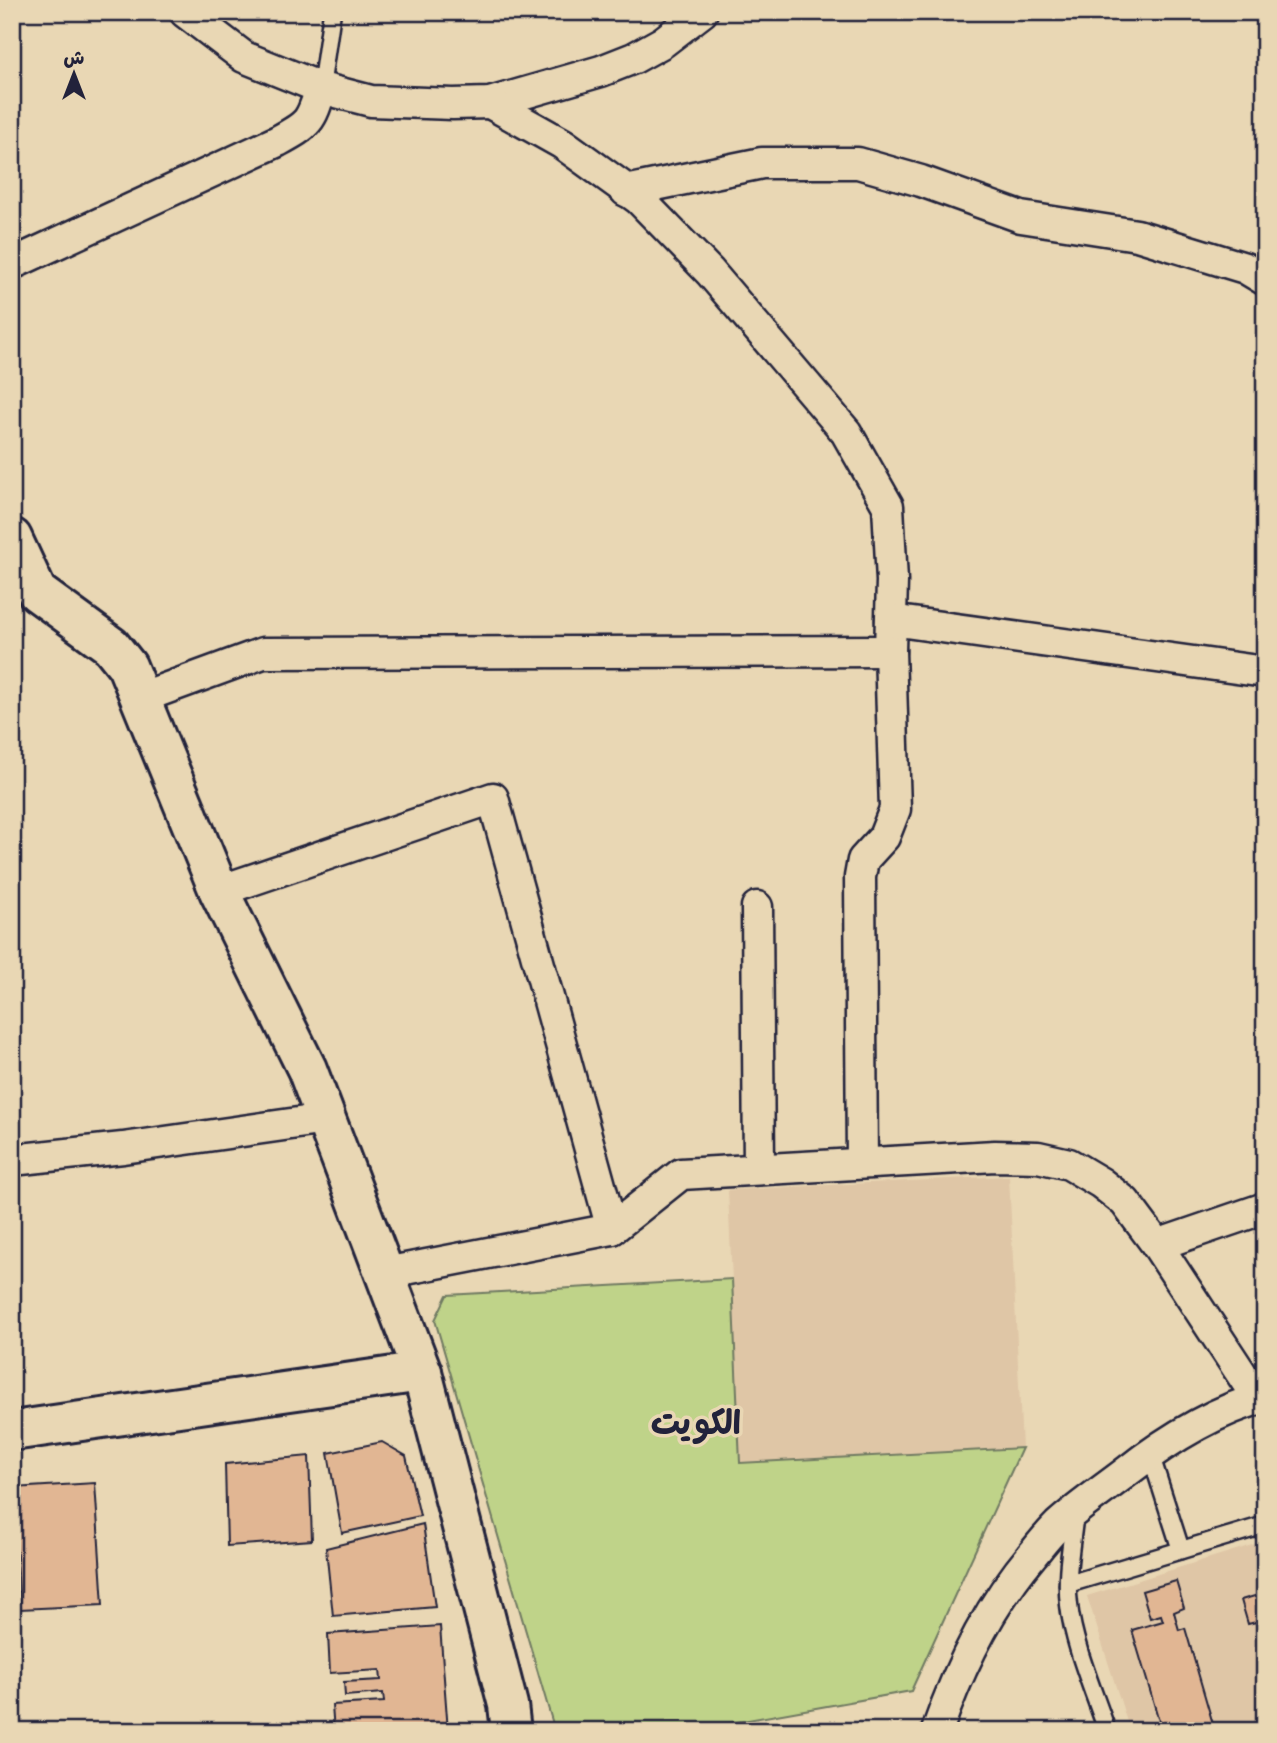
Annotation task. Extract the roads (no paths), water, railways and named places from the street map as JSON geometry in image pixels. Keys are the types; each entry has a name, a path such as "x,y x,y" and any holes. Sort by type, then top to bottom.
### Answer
{"street":[{"path":"185,12 244,57 321,88 371,100 453,104 490,103 601,71 634,58 663,42 702,12"},
{"path":"12,264 304,127 313,115 321,88"},
{"path":"490,103 563,144 639,199 710,272 846,432 888,506 895,809 884,837 863,860 860,877 862,1163"},
{"path":"626,191 762,163 858,163 920,181 1021,217 1137,234 1245,268 1265,280"},
{"path":"12,538 19,575 37,592 111,646 127,666 219,891 307,1069 422,1371 508,1705 511,1731"},
{"path":"891,620 1265,672"},
{"path":"140,698 263,653 890,651"},
{"path":"219,891 493,799 612,1229"},
{"path":"757,907 759,1169"},
{"path":"12,1160 123,1149 326,1119"},
{"path":"385,1273 612,1229 681,1174 995,1156 1038,1157 1069,1164 1101,1183 1125,1202 1261,1398 1203,1421 1150,1453 1075,1511 1048,1536 995,1605 968,1652 937,1731"},
{"path":"1157,1245 1265,1208"},
{"path":"12,1431 422,1371"}],"lane":[{"path":"321,88 332,12"},
{"path":"1150,1453 1181,1550"},
{"path":"1075,1511 1068,1584 1072,1623 1107,1731"},
{"path":"1068,1584 1265,1525"}],"district":[{"name":"الكويت","path":"696,1422"}]}
